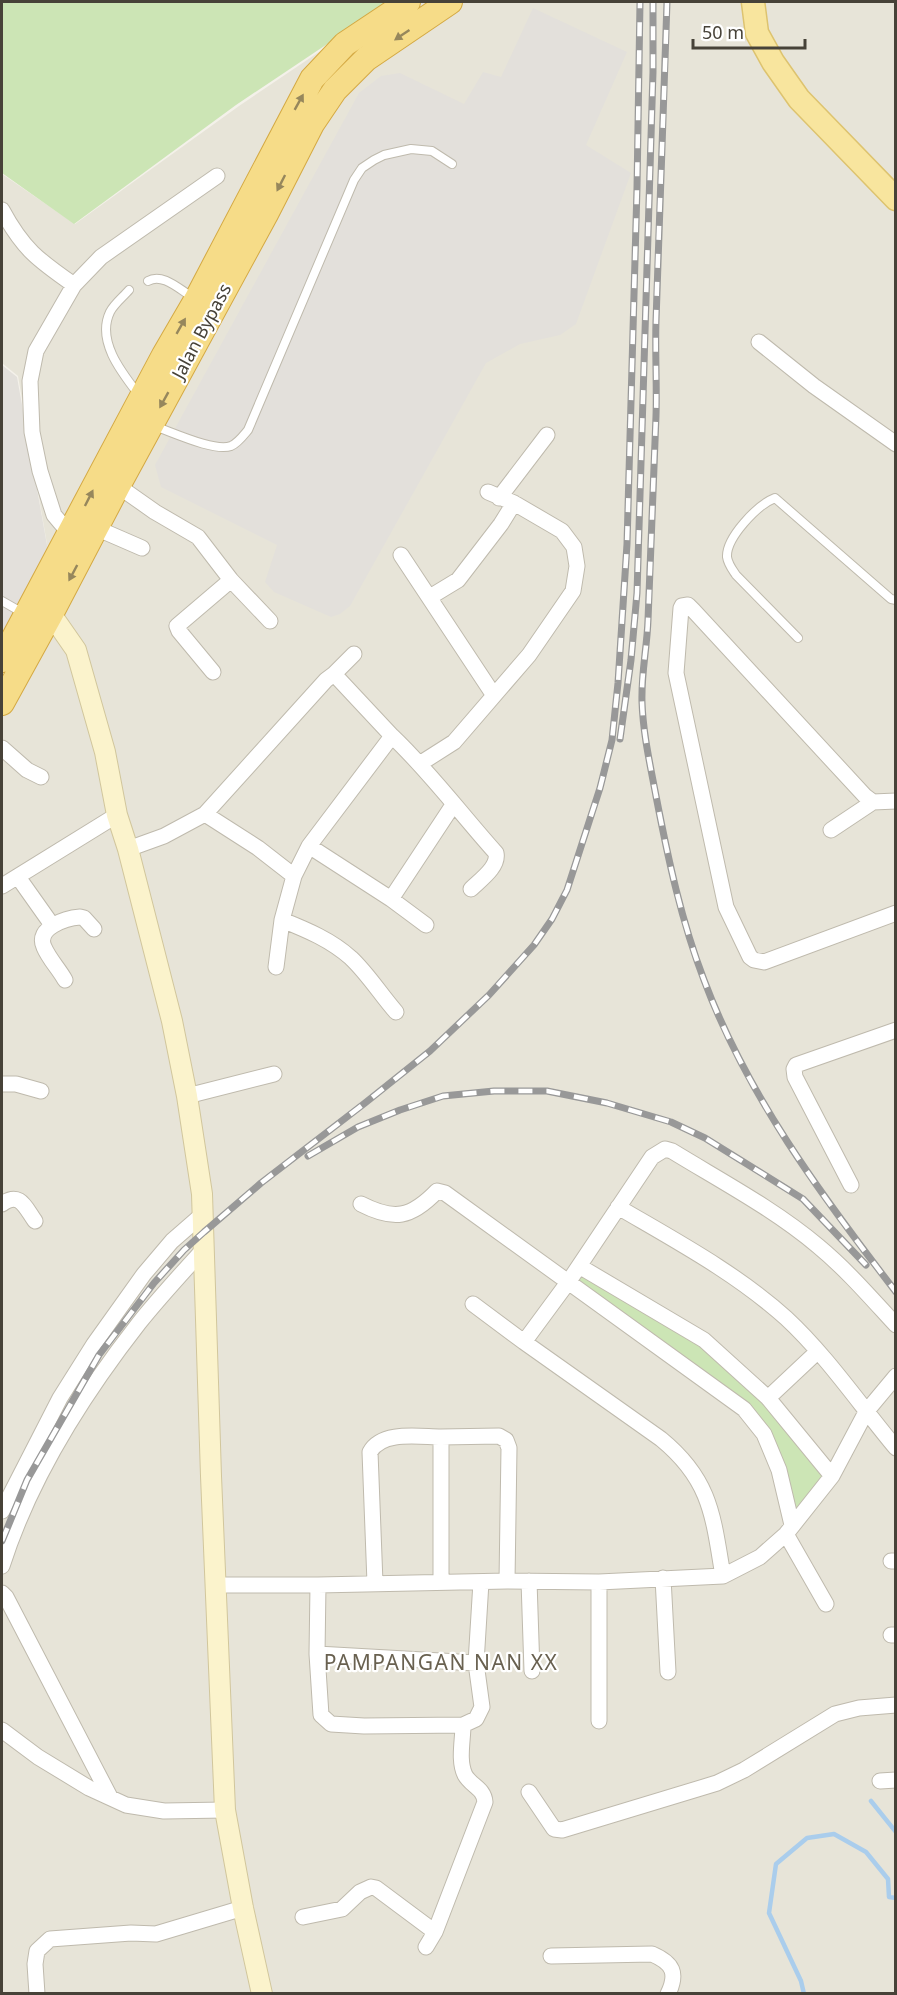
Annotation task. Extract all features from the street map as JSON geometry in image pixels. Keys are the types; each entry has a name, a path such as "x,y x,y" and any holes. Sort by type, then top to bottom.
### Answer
{"highway":[{"name":"Jalan Bypass","path":"2,660 40,612 96,528 150,425 242,233 312,79 345,44 408,2"},
{"name":"Jalan Bypass","path":"2,703 70,534 164,355 196,300 335,90 366,59 450,2"}],"main road":[{"path":"753,2 757,33 773,62 799,99 896,199"},
{"path":"40,612 76,650 105,752 117,815 128,849 172,1021 187,1096 202,1194 225,1810 262,1994"}],"street":[{"path":"70,534 54,515 40,471 32,432 30,381 36,351 74,285 101,257 217,176"},
{"path":"2,210 12,230 26,248 37,259 74,285"},
{"path":"759,342 814,386 896,444"},
{"path":"430,597 458,580 501,524 500,498 547,435"},
{"path":"118,486 155,512 198,537 231,580 270,621"},
{"path":"421,763 454,742 529,655 573,591 577,566 574,547 562,531 500,498"},
{"path":"96,528 142,548"},
{"path":"401,555 494,694"},
{"path":"213,672 178,631 177,626 231,580"},
{"path":"873,802 694,611 688,605 682,606 676,673 726,907 750,957 764,962 896,913"},
{"path":"128,849 164,836 205,814 326,680 354,654"},
{"path":"334,674 392,736 421,763 453,805 496,853 495,865 471,889"},
{"path":"276,967 282,920 294,876 309,846 392,736"},
{"path":"2,748 27,770 41,777"},
{"path":"831,830 873,802 896,801"},
{"path":"391,899 453,805"},
{"path":"205,814 258,848 294,876"},
{"path":"2,886 117,815"},
{"path":"309,846 391,899 426,925"},
{"path":"18,877 52,925"},
{"path":"66,980 44,947 44,935 52,925 80,917 84,918 94,929"},
{"path":"282,920 313,932 352,959 396,1012"},
{"path":"851,1185 821,1131 795,1077 794,1069 796,1065 806,1061 896,1030"},
{"path":"187,1096 274,1074"},
{"path":"2,1084 16,1084 41,1091"},
{"path":"524,1342 569,1281 655,1154 665,1149 744,1195 818,1246 896,1325"},
{"path":"361,1204 380,1214 392,1216 418,1207 437,1191 445,1193 744,1409 764,1434 779,1470 789,1529 826,1604"},
{"path":"2,1204 12,1198 17,1199 35,1221"},
{"path":"618,1208 731,1275 787,1319 818,1352 896,1448"},
{"path":"2,1511 60,1398 94,1344 144,1274 172,1241 203,1214"},
{"path":"2,1566 10,1540 44,1467 93,1386 140,1322 203,1250"},
{"path":"579,1266 704,1340 768,1398 832,1476"},
{"path":"473,1304 661,1439 681,1458 701,1484 710,1504 723,1575"},
{"path":"768,1398 818,1352"},
{"path":"216,1585 598,1582 723,1575 760,1557 789,1529 832,1476 866,1412 896,1376"},
{"path":"375,1583 370,1452 373,1445 382,1440 500,1436 506,1440 509,1448 507,1581"},
{"path":"441,1437 441,1582"},
{"path":"663,1578 668,1672"},
{"path":"529,1581 532,1671"},
{"path":"318,1585 317,1654 321,1715 331,1724 463,1725 476,1719 482,1707 476,1663 481,1582"},
{"path":"598,1582 599,1721"},
{"path":"2,1593 110,1797"},
{"path":"317,1654 476,1663"},
{"path":"530,1792 549,1824 554,1829 562,1830 717,1783 744,1770 846,1709 896,1705"},
{"path":"426,1947 435,1932 485,1802 481,1790 466,1777 463,1769 463,1725"},
{"path":"2,1730 38,1757 89,1788 126,1805 164,1811 225,1810"},
{"path":"880,1781 896,1780"},
{"path":"303,1917 342,1909 365,1888 371,1887 376,1888 435,1932"},
{"path":"37,1994 35,1964 37,1951 50,1939 131,1933 156,1934 243,1908"},
{"path":"551,1956 652,1954 664,1959 673,1970 673,1983 668,1994"}],"lane":[{"path":"150,425 216,447 232,445 239,440 248,430 354,180 362,168 384,155 411,149 432,151 452,164"},
{"path":"148,281 153,278 165,280 196,300"},
{"path":"129,290 111,311 107,323 108,335 111,352 119,370 142,398"},
{"path":"798,638 736,575 728,563 728,548 750,516 765,502 775,498 891,599 896,600"},
{"path":"2,601 16,609 40,612"}],"shaded area":[{"path":"393,2 895,2 895,1993 2,1993 2,665 52,573 18,376 2,363 2,174 75,224 239,106"},
{"path":"533,8 627,52 586,145 631,173 576,324 560,335 520,344 486,363 350,606 340,614 331,617 274,592 265,582 277,545 161,487 155,465 359,93 381,76 400,73 464,104 483,72 501,77"},
{"path":"2,365 17,377 52,573 2,669"}],"green space":[{"path":"2,2 390,2 236,105 74,224 2,173"},
{"path":"584,1274 709,1347 758,1390 825,1475 792,1514 758,1422 577,1280"}],"waterway":[{"path":"871,1801 896,1832"},
{"path":"804,1994 801,1981 769,1913 776,1864 807,1838 834,1834 866,1852 888,1879 889,1897 896,1898"}],"railway":[{"path":"2,1541 27,1480 99,1355 154,1283 204,1232 261,1183 430,1051 489,995 534,945 552,919 567,890 600,788 612,740 618,683 627,544 640,2"},
{"path":"620,739 637,593 653,72 653,2"},
{"path":"667,2 656,321 656,416 648,620 642,692 649,760 682,912 704,980 722,1022 742,1064 788,1143 840,1218 896,1292"},
{"path":"308,1156 358,1127 443,1096 494,1091 547,1091 607,1103 671,1122 705,1138 803,1199 866,1265"}],"district":[{"name":"PAMPANGAN NAN XX","path":"441,1662"}]}
